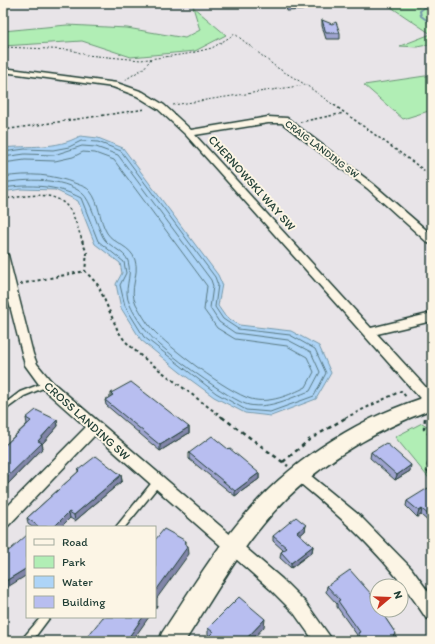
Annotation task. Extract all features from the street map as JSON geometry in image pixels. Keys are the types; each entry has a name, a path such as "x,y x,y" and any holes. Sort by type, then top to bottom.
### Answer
{"street":[{"name":"CHERNOWSKI WAY SW","path":"3,70 84,81 82,85 88,88 105,84 114,85 140,94 161,107 189,133 369,332 428,404"},
{"name":"CRAIG LANDING SW","path":"189,133 278,119 291,123 370,186 432,241"},
{"name":"CROSS LANDING SW","path":"3,255 27,354 32,365 46,384 276,584 300,608 324,641"},
{"path":"369,332 432,317"},
{"path":"171,641 233,548 258,516 300,475 317,460 349,438 374,424 428,404"},
{"path":"3,521 94,427"},
{"path":"300,475 344,512 396,562 432,612"}],"lane":[{"path":"3,408 22,394 46,384"},
{"path":"121,526 157,482"},
{"path":"26,641 45,618"}],"path":[{"path":"3,47 72,50 86,55 130,60 187,54 212,48 235,34 271,63 306,85 432,176"},
{"path":"114,85 144,68 152,58"},
{"path":"3,130 306,85"},
{"path":"291,123 344,112"},
{"path":"3,199 37,195 54,198 66,205 72,214 87,253 85,271 98,285 113,323 132,348 300,475"},
{"path":"11,286 85,271"},
{"path":"283,462 302,447 345,419 401,391 428,404 424,429 432,438 427,470 432,477"}],"green space":[{"path":"385,3 409,3 419,7 422,3 432,3 432,44 417,47 400,46 431,34"},
{"path":"193,7 226,35 195,51 131,57 82,41 3,46 3,31 67,25 127,28 185,38 200,30"},
{"path":"432,75 432,110 403,119 364,85"},
{"path":"422,423 432,429 432,482 395,437"}],"water":[{"path":"80,136 98,138 123,148 218,275 222,284 218,306 225,316 239,325 291,331 319,346 331,373 316,399 271,416 245,413 214,397 180,372 141,340 121,308 116,284 122,273 120,263 95,244 78,201 55,190 21,189 3,192 3,148 52,145"}],"building":[{"path":"287,3 302,3 303,5 288,5"},
{"path":"322,20 332,24 336,22 340,33 326,33"},
{"path":"131,382 189,427 160,445 105,400 113,395 111,393"},
{"path":"36,410 57,420 38,441 42,443 3,481 3,447 31,421 26,418"},
{"path":"212,436 259,473 235,491 189,453"},
{"path":"386,443 411,465 397,475 371,452"},
{"path":"96,456 121,475 74,515 69,512 55,526 38,526 27,518 79,471 78,470"},
{"path":"428,488 432,491 432,518 422,509 419,511 407,501"},
{"path":"296,517 306,525 297,532 313,546 291,563 281,552 287,548 273,536"},
{"path":"164,529 186,541 184,543 188,546 156,591 156,539"},
{"path":"26,536 26,569 4,582 5,587 3,588 3,554"},
{"path":"350,570 369,592 369,618 385,618 396,634 393,636 396,641 363,641 358,633 360,632 338,601 340,600 327,586"},
{"path":"239,597 265,619 244,641 204,641 213,632 208,628"},
{"path":"102,618 142,618 126,641 84,641"}],"waterway":[{"path":"425,3 426,6 420,11 421,16 432,24"}]}
